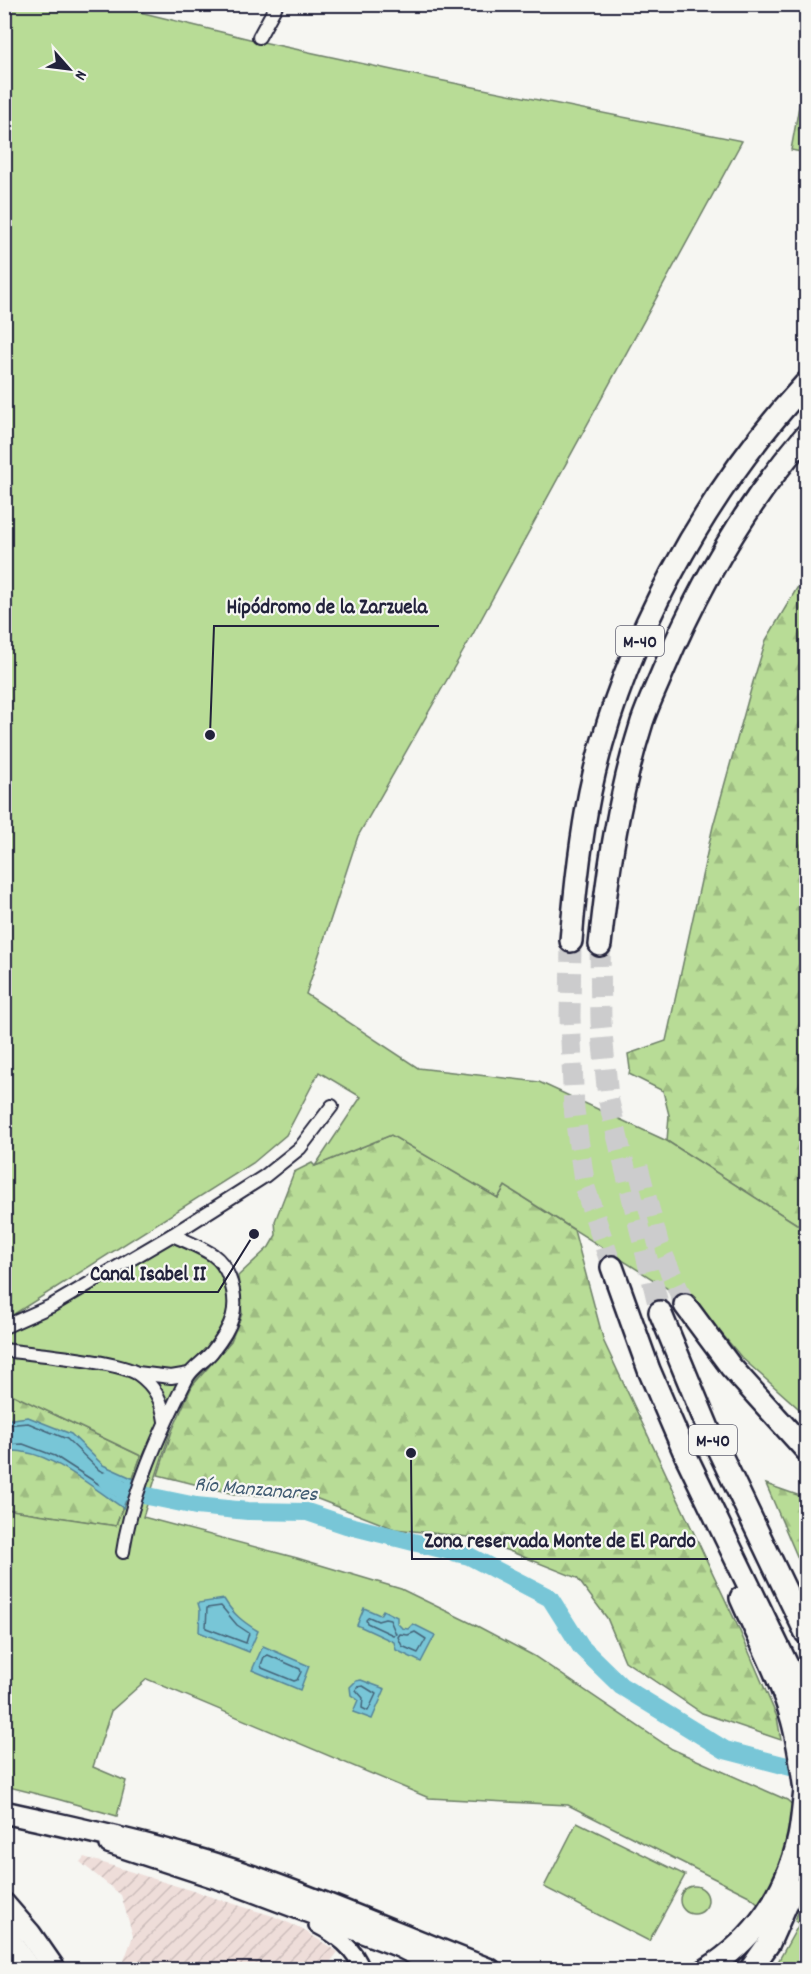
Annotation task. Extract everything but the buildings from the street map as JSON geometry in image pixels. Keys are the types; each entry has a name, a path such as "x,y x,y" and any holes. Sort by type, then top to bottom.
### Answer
{"highway":[{"name":"M-40","path":"572,941 577,870 591,791 613,708 643,632 684,550 732,474 789,402 807,383"},
{"name":"M-40","path":"607,945 609,862 623,794 643,721 674,646 712,568 758,498 801,441"},
{"name":"M-40","path":"612,1267 649,1370 686,1456 686,1476 721,1539"},
{"path":"685,1305 731,1367 807,1450"},
{"name":"M-40","path":"660,1312 708,1428 807,1633"},
{"path":"721,1539 807,1704"},
{"path":"706,1970 731,1953 756,1929 779,1894 793,1862 806,1794 801,1755 791,1717 721,1539"},
{"path":"4,1814 131,1840 199,1859 265,1881 490,1970"},
{"path":"750,1970 769,1942 789,1902 802,1863 807,1836"},
{"path":"4,1904 30,1934 55,1970"},
{"path":"4,1932 30,1970"}],"main road":[{"path":"392,1945 441,1970"}],"street":[{"path":"259,37 277,4"},
{"path":"4,1327 51,1306 172,1235 264,1176 300,1148 332,1106"},
{"path":"123,1552 127,1523 165,1421 189,1374 211,1354 230,1327 236,1306 228,1274 215,1256 172,1235"},
{"path":"4,1350 116,1366 137,1373 171,1377 189,1374"},
{"path":"137,1373 158,1393 165,1421"},
{"path":"4,1814 73,1834 269,1899 392,1945 449,1970"},
{"path":"269,1899 332,1933 354,1952 362,1970"}],"shaded area":[{"path":"84,1857 273,1916 300,1928 338,1952 325,1969 286,1969 277,1964 272,1970 121,1969 133,1936 121,1895 80,1862"}],"green space":[{"path":"5,5 111,5 258,41 429,78 742,141 473,634 358,836 306,994 418,1068 539,1082 667,1141 806,1230 806,1415 742,1358 703,1311 505,1186 498,1198 391,1135 315,1166 361,1097 319,1072 286,1135 253,1163 11,1316 5,1317"},
{"path":"806,68 806,153 791,150"},
{"path":"806,573 806,1230 667,1141 669,1115 663,1091 629,1074 628,1054 666,1041 713,826 753,682 766,640"},
{"path":"391,1135 498,1198 505,1186 574,1230 604,1342 739,1629 777,1717 781,1740 702,1713 625,1661 607,1618 577,1578 468,1537 395,1529 310,1496 238,1495 158,1475 172,1431 192,1386 231,1341 242,1314 238,1276 269,1247 276,1235 275,1221 294,1172 312,1163 315,1166"},
{"path":"184,1235 237,1286 241,1314 230,1340 193,1384 173,1423 143,1517 297,1558 401,1589 534,1656 672,1749 787,1800 796,1808 791,1843 764,1908 749,1896 568,1805 429,1798 147,1679 111,1711 93,1767 126,1781 117,1816 5,1786 5,1509 116,1526 141,1456 5,1391 4,1333 21,1327 89,1292"},
{"path":"4,1390 141,1456 116,1526 5,1509"},
{"path":"766,1484 806,1498 806,1577"},
{"path":"577,1822 685,1875 649,1941 544,1887"},
{"path":"694,1886 704,1890 708,1900 704,1910 694,1914 684,1910 680,1900 684,1890"},
{"path":"806,1888 806,1969 774,1969 799,1924 795,1921"}],"water":[{"path":"28,1417 71,1434 103,1465 134,1479 123,1508 82,1479 52,1462 37,1455 5,1451 5,1420"},
{"path":"224,1599 239,1617 258,1631 249,1652 199,1632 198,1603"},
{"path":"364,1608 380,1615 383,1610 397,1617 397,1623 402,1628 408,1629 413,1624 435,1635 421,1662 396,1650 394,1642 357,1625"},
{"path":"263,1646 309,1666 300,1690 252,1670"},
{"path":"361,1680 385,1689 372,1719 353,1712 358,1700 351,1695 350,1687 356,1681"}],"waterway":[{"name":"Río Manzanares","path":"107,1481 124,1491 196,1506 248,1511 307,1512 346,1525 469,1556 550,1598 581,1647 621,1686 725,1750 806,1771"}],"tunnel":[{"path":"571,941 570,1017 574,1109 585,1188 612,1267"},
{"path":"600,945 601,1022 608,1098 660,1312"},
{"path":"638,1167 659,1246 685,1305"}],"place":[{"name":"Hipódromo de la Zarzuela","path":"210,735"},
{"name":"Canal Isabel II","path":"254,1234"},
{"name":"Zona reservada Monte de El Pardo","path":"411,1453"}]}
